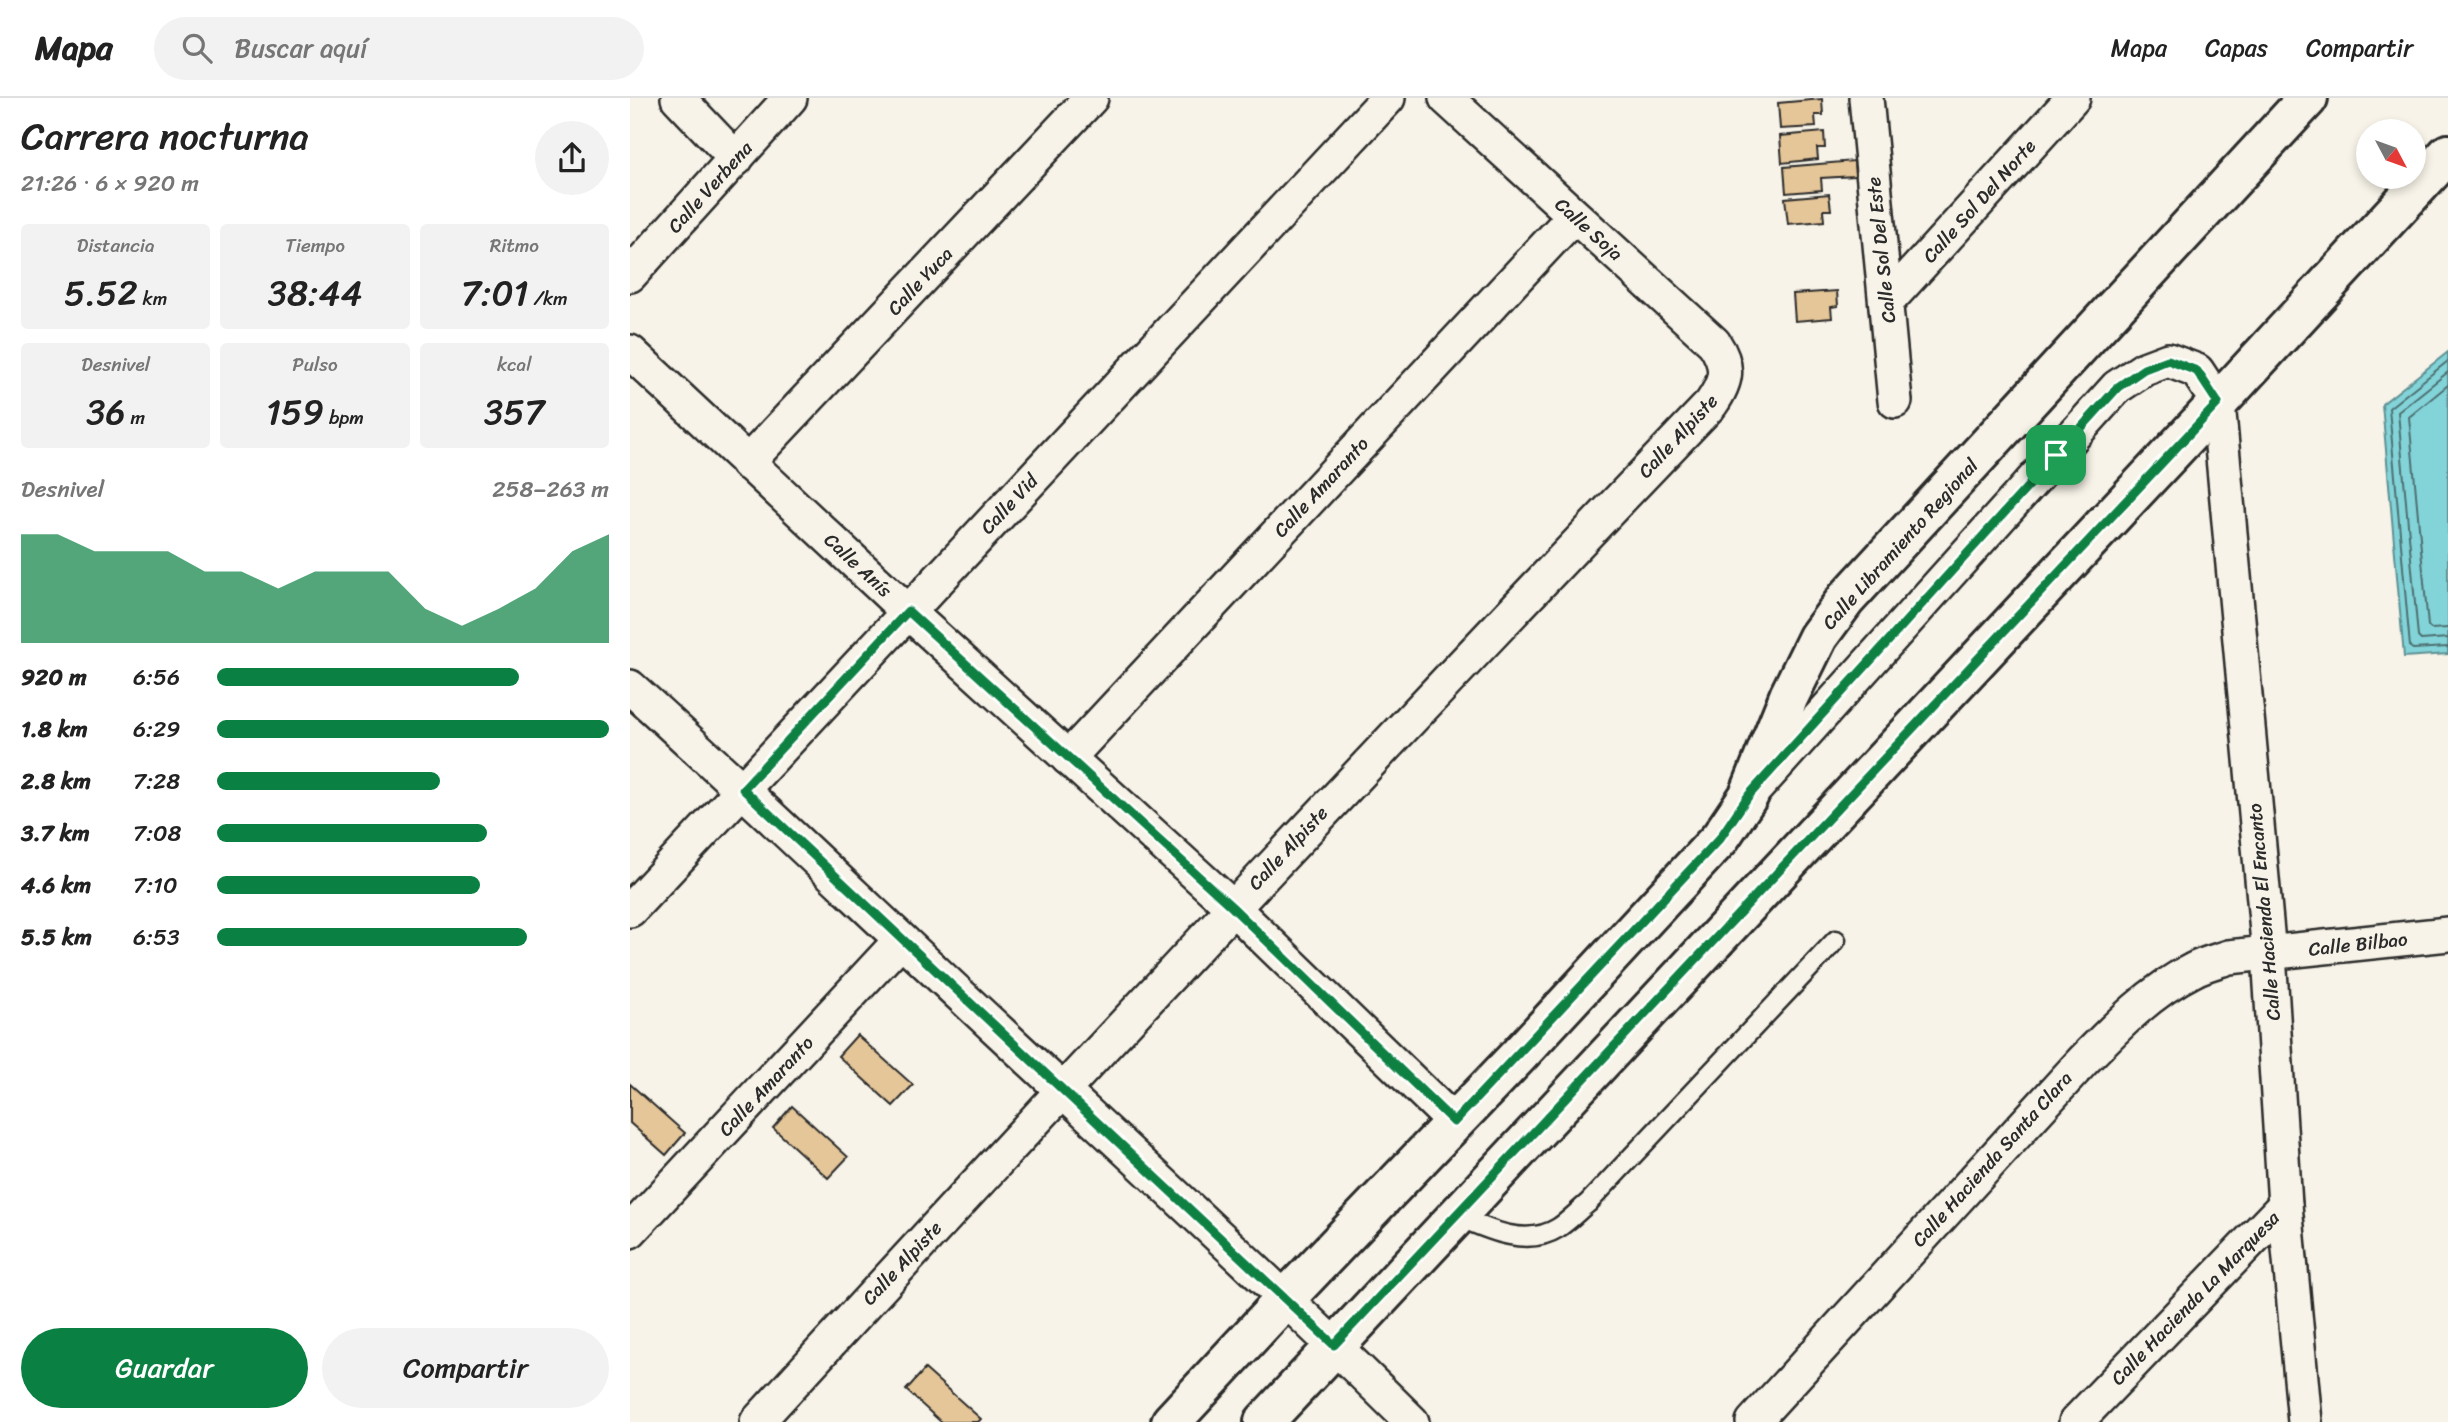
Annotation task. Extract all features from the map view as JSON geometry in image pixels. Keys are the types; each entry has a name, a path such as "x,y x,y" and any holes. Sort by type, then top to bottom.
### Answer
{"street":[{"path":"678,98 736,159"},
{"name":"Calle Verbena","path":"630,275 790,98"},
{"name":"Calle Yuca","path":"747,463 1091,98"},
{"name":"Calle Vid","path":"630,910 1388,98"},
{"name":"Calle Soja","path":"1446,98 1714,343 1724,364"},
{"name":"Calle Sol Del Este","path":"1866,98 1895,401"},
{"name":"Calle Sol Del Norte","path":"1886,303 2073,98"},
{"name":"Calle Libramiento Regional","path":"1171,1422 1720,838 1749,795 1789,696 1818,637 1846,599 2308,98"},
{"path":"1264,1422 2218,403 2448,153"},
{"name":"Calle Amaranto","path":"1068,758 1574,216"},
{"name":"Calle Anís","path":"630,352 747,463 1232,907 1454,1122"},
{"path":"1749,795 2118,387 2144,369 2168,360 2197,371 2218,403"},
{"name":"Calle Alpiste","path":"757,1422 1232,907 1711,404 1725,379 1724,364"},
{"name":"Calle Hacienda El Encanto","path":"2218,403 2269,954 2285,1205 2305,1422"},
{"path":"630,687 743,789 1061,1090 1286,1298 1412,1422"},
{"name":"Calle Bilbao","path":"2269,954 2448,934"},
{"name":"Calle Amaranto","path":"630,1231 901,940"},
{"name":"Calle Hacienda Santa Clara","path":"1753,1422 2071,1073 2127,1016 2161,988 2195,969 2229,957 2269,954"},
{"name":"Calle Hacienda La Marquesa","path":"2076,1422 2285,1205"}],"lane":[{"path":"1457,1216 1490,1231 1527,1238 1556,1230 1588,1203 1836,940"}],"water":[{"path":"2448,352 2448,654 2404,657 2382,404"}],"building":[{"path":"1822,99 1823,115 1815,115 1816,127 1780,129 1778,103"},
{"path":"1824,132 1825,148 1817,148 1818,159 1782,163 1780,136"},
{"path":"1854,161 1855,176 1821,178 1822,190 1786,193 1784,167"},
{"path":"1829,194 1831,210 1823,210 1824,221 1788,224 1785,198"},
{"path":"1837,291 1838,306 1831,307 1832,318 1795,321 1793,294"},
{"path":"857,1035 913,1085 893,1106 838,1056"},
{"path":"630,1084 685,1133 666,1155 630,1123"},
{"path":"792,1106 848,1157 828,1178 773,1128"},
{"path":"925,1369 981,1419 978,1422 941,1422 906,1390"}],"route":[{"path":"2168,360 2197,371 2218,403 1334,1345 743,789 908,611 1232,907 1454,1122 1720,838 1749,795 2056,455 2118,387 2144,369 2168,360"}]}
